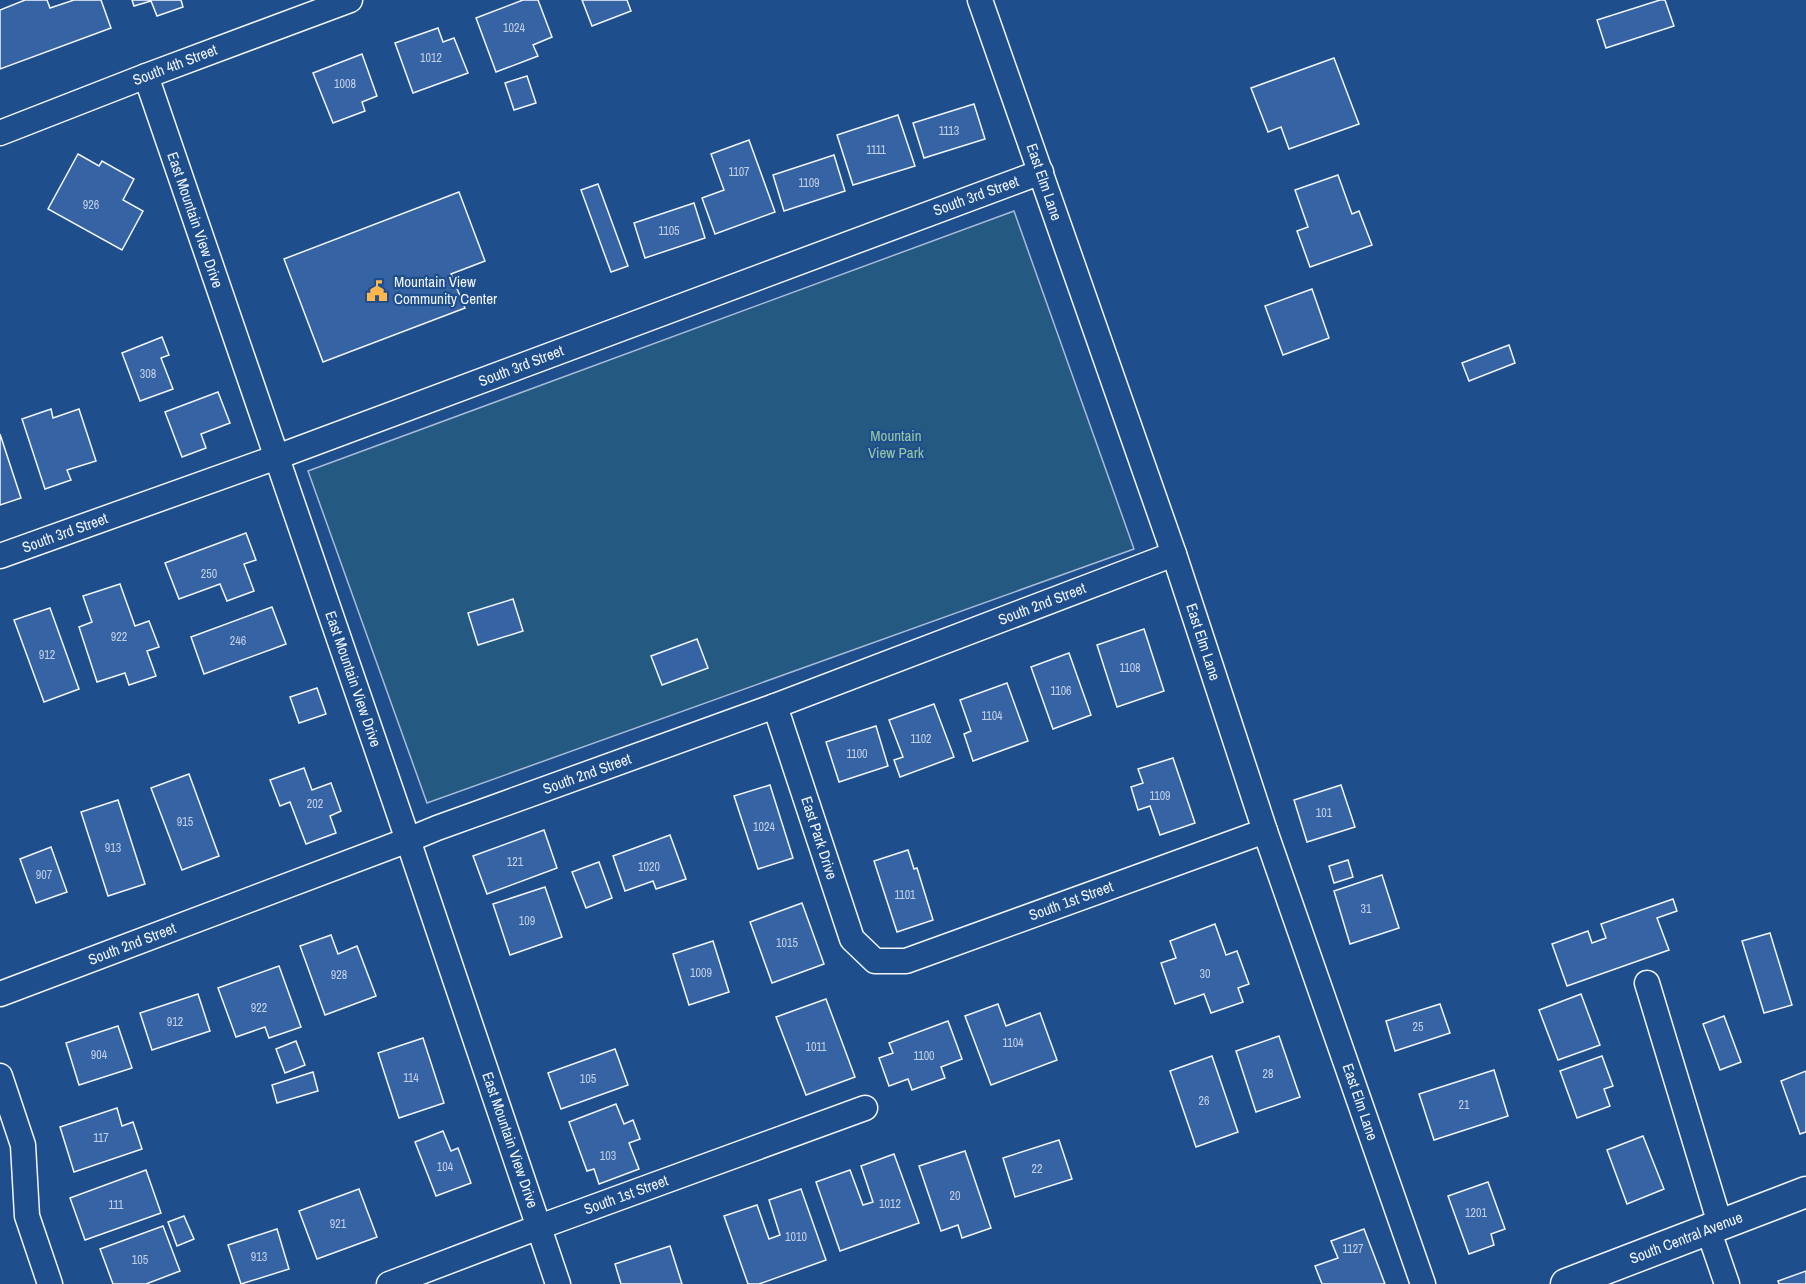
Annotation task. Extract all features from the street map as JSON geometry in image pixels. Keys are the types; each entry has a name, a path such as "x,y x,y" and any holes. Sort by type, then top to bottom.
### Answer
{"street":[{"name":"South 4th Street","path":"0,133 350,0"},
{"name":"East Elm Lane","path":"980,0 1174,554 1265,831 1423,1284"},
{"name":"East Mountain View Drive","path":"146,76 558,1284"},
{"name":"South 3rd Street","path":"0,556 277,457 1041,172"},
{"name":"South 2nd Street","path":"0,994 436,828 775,706 1174,554"},
{"name":"East Park Drive","path":"775,706 852,939 876,960"},
{"name":"South 1st Street","path":"876,960 906,961 1265,831"},
{"path":"1647,983 1728,1284"},
{"path":"0,1076 23,1145 27,1216 50,1284"},
{"name":"South 1st Street","path":"389,1284 865,1108"},
{"name":"South Central Avenue","path":"1566,1284 1806,1192"}],"green space":[{"name":"Mountain View Park","path":"1014,211 1134,549 427,803 308,471"}],"building":[{"path":"25,0 47,0 50,8 74,0 101,0 111,28 0,69 0,10"},
{"path":"132,0 181,0 183,7 157,16 151,1 134,6"},
{"path":"523,0 538,0 552,37 533,45 538,56 496,72 476,18"},
{"path":"582,0 627,0 631,11 592,26"},
{"path":"1665,0 1674,26 1606,48 1597,20"},
{"path":"438,28 443,42 454,38 468,73 413,93 395,43"},
{"path":"362,54 377,96 362,102 365,111 333,123 313,73"},
{"path":"1334,58 1359,124 1289,149 1281,127 1268,132 1251,88"},
{"path":"527,76 536,103 514,110 505,83"},
{"path":"974,104 985,139 924,158 913,123"},
{"path":"898,115 915,166 853,185 837,135"},
{"path":"749,140 775,212 715,234 702,198 724,190 711,154"},
{"path":"78,154 99,166 102,161 134,179 123,200 143,211 122,250 48,209"},
{"path":"834,155 845,191 784,211 773,175"},
{"path":"1338,175 1352,214 1359,211 1372,245 1310,267 1297,231 1308,227 1295,190"},
{"path":"598,184 628,266 611,272 581,190"},
{"name":"Mountain View Community Center","path":"459,192 485,261 451,274 465,308 323,362 284,259"},
{"path":"694,203 705,238 645,258 634,223"},
{"path":"1312,289 1329,338 1283,355 1265,306"},
{"path":"162,337 169,355 161,358 173,389 140,401 122,353"},
{"path":"1509,345 1515,363 1469,381 1462,363"},
{"path":"218,392 230,423 201,434 206,448 182,457 165,412"},
{"path":"51,409 53,418 79,409 96,461 67,470 71,480 45,489 22,419"},
{"path":"0,434 21,498 0,505"},
{"path":"246,533 256,560 244,564 254,591 227,601 220,584 179,599 165,563"},
{"path":"120,584 135,626 149,621 159,647 147,651 156,676 129,685 125,673 97,682 79,627 92,622 83,596"},
{"path":"513,599 523,631 478,645 468,613"},
{"path":"272,607 286,644 204,674 191,637"},
{"path":"50,608 79,689 44,702 14,620"},
{"path":"1144,629 1164,691 1117,707 1097,645"},
{"path":"697,639 708,668 662,685 651,656"},
{"path":"1069,653 1091,715 1053,729 1031,667"},
{"path":"1007,683 1028,741 973,761 964,734 971,731 960,700"},
{"path":"317,688 326,714 299,723 290,697"},
{"path":"934,704 954,757 900,777 894,760 903,757 889,720"},
{"path":"876,726 888,766 839,782 826,742"},
{"path":"1173,758 1195,823 1160,835 1150,806 1138,810 1131,787 1143,783 1138,769"},
{"path":"304,768 312,790 331,783 341,811 330,816 336,833 306,844 290,802 280,806 270,780"},
{"path":"189,774 219,856 182,870 151,788"},
{"path":"770,785 793,858 758,869 734,796"},
{"path":"1341,785 1355,827 1307,842 1294,800"},
{"path":"118,800 145,884 108,896 81,812"},
{"path":"544,830 557,868 487,894 473,856"},
{"path":"670,835 686,879 656,889 653,881 625,891 613,856"},
{"path":"51,847 67,892 36,903 20,859"},
{"path":"908,850 914,869 917,868 933,920 897,932 874,861"},
{"path":"1348,860 1353,877 1334,883 1329,866"},
{"path":"599,862 612,898 586,908 572,872"},
{"path":"1382,875 1399,928 1350,944 1334,891"},
{"path":"545,887 562,937 510,955 493,904"},
{"path":"1673,899 1677,911 1657,918 1669,950 1567,986 1552,944 1588,931 1592,943 1606,938 1601,924"},
{"path":"802,903 824,964 772,983 750,922"},
{"path":"1215,924 1226,955 1237,951 1249,984 1238,988 1243,1002 1211,1013 1204,994 1175,1004 1161,963 1176,958 1170,941"},
{"path":"1770,933 1792,1005 1764,1013 1742,941"},
{"path":"331,935 338,954 357,946 376,996 325,1015 300,946"},
{"path":"713,941 729,992 689,1005 673,954"},
{"path":"279,966 301,1027 269,1038 265,1027 236,1037 218,988"},
{"path":"198,994 210,1031 152,1050 140,1013"},
{"path":"1581,994 1600,1045 1558,1060 1539,1010"},
{"path":"826,999 855,1077 806,1095 776,1017"},
{"path":"998,1004 1006,1026 1040,1013 1057,1060 991,1085 965,1016"},
{"path":"1440,1004 1450,1033 1395,1051 1386,1021"},
{"path":"1724,1016 1741,1062 1720,1070 1703,1024"},
{"path":"948,1021 962,1059 941,1067 945,1078 912,1090 908,1079 889,1086 879,1058 893,1053 889,1043"},
{"path":"118,1026 132,1068 79,1085 66,1043"},
{"path":"1279,1036 1300,1097 1256,1112 1236,1051"},
{"path":"423,1038 444,1103 399,1118 378,1053"},
{"path":"296,1041 305,1065 285,1073 276,1049"},
{"path":"615,1049 628,1085 561,1109 548,1073"},
{"path":"1212,1056 1238,1132 1196,1147 1170,1071"},
{"path":"1602,1056 1613,1086 1604,1089 1610,1106 1577,1118 1560,1071"},
{"path":"1494,1070 1508,1116 1434,1140 1419,1094"},
{"path":"1806,1071 1806,1132 1800,1134 1781,1081"},
{"path":"313,1072 318,1091 277,1103 272,1085"},
{"path":"616,1104 624,1124 633,1120 640,1139 629,1143 639,1169 599,1184 594,1169 587,1171 569,1122"},
{"path":"117,1108 122,1126 133,1122 142,1149 74,1172 60,1127"},
{"path":"443,1131 451,1151 458,1148 471,1183 436,1196 415,1142"},
{"path":"1643,1136 1664,1189 1627,1204 1607,1150"},
{"path":"1059,1140 1072,1179 1015,1197 1003,1158"},
{"path":"965,1151 991,1228 962,1238 958,1225 941,1231 919,1166"},
{"path":"894,1154 919,1223 840,1251 816,1182 850,1170 863,1205 873,1202 861,1166"},
{"path":"146,1170 161,1213 85,1240 70,1198"},
{"path":"1488,1182 1505,1229 1491,1234 1494,1245 1469,1254 1448,1196"},
{"path":"359,1189 377,1237 317,1259 299,1211"},
{"path":"801,1189 826,1260 759,1284 748,1284 724,1216 757,1205 769,1239 780,1235 769,1200"},
{"path":"184,1216 194,1239 177,1246 168,1222"},
{"path":"163,1226 180,1271 146,1284 113,1284 100,1249"},
{"path":"277,1229 289,1269 241,1284 228,1245"},
{"path":"1364,1229 1385,1284 1322,1284 1315,1266 1338,1258 1331,1241"},
{"path":"670,1246 682,1284 621,1284 615,1264"},
{"path":"1806,1271 1806,1284 1779,1284 1778,1281"}],"place":[{"name":"Mountain View Community Center","path":"377,291"}]}
